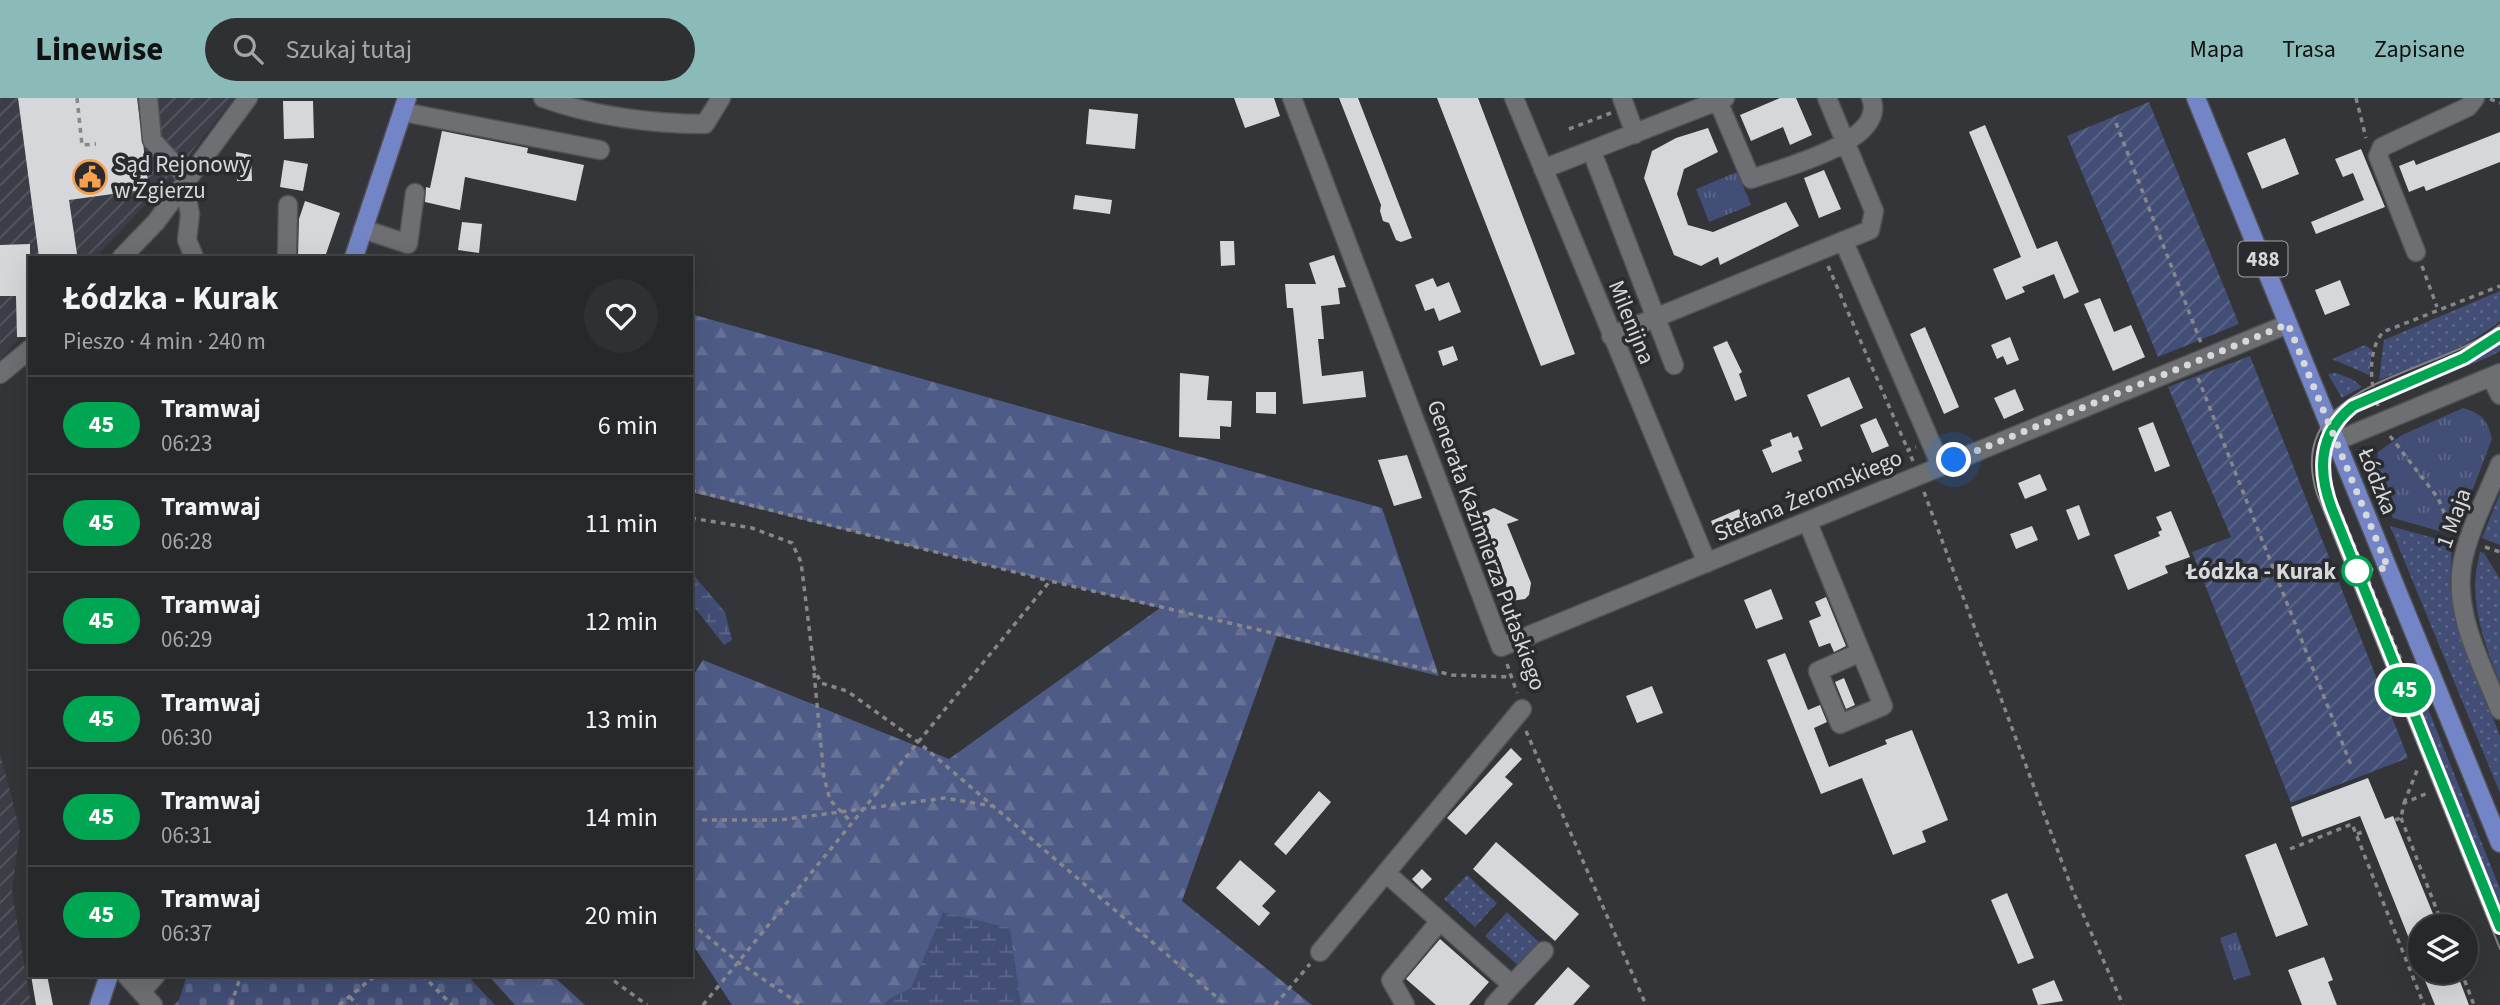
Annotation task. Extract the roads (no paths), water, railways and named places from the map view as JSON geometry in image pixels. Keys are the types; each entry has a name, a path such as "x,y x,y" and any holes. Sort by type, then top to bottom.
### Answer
{"main road":[{"name":"Łódzka","path":"2196,98 2500,843"},
{"path":"354,256 405,105"},
{"path":"99,1005 108,977"}],"street":[{"path":"148,98 152,140 186,182 190,214 187,240 194,256"},
{"path":"123,256 156,222 248,98"},
{"path":"542,98 564,106 676,124 705,124 721,98"},
{"name":"Generała Kazimierza Pułaskiego","path":"1292,98 1501,647"},
{"name":"Milenijna","path":"1514,98 1707,563"},
{"path":"1622,98 1635,134"},
{"path":"1611,336 1822,252 1870,230 1874,211 1826,98"},
{"path":"1543,169 1592,152 1721,99 1751,179 1846,144 1872,118 1875,109 1871,98"},
{"path":"2416,252 2378,156 2382,147 2479,102"},
{"path":"405,105 600,150"},
{"path":"1592,152 1674,365"},
{"path":"363,229 406,251 415,193"},
{"path":"287,256 288,205"},
{"path":"1844,242 1941,466"},
{"name":"Stefana Żeromskiego","path":"1501,647 2288,324"},
{"path":"0,374 28,351"},
{"path":"2336,441 2496,375 2500,395"},
{"name":"1 Maja","path":"2500,464 2465,553 2460,577 2466,624 2500,710"},
{"path":"1808,523 1861,652"},
{"path":"1320,952 1522,709"},
{"path":"1386,873 1512,985"},
{"path":"1405,1005 1391,980 1440,921"},
{"path":"1494,1005 1544,951"},
{"path":"128,977 147,998 155,977"}],"tram line":[{"path":"2500,325 2473,343 2371,386 2342,404 2322,427 2312,456 2317,494 2500,949"},
{"name":"45","path":"2500,335 2464,358 2366,398 2353,406 2331,430 2323,452 2321,469 2325,492 2500,927"},
{"path":"2321,468 2328,437 2349,409"}],"place":[{"name":"Sąd Rejonowy w Zgierzu","path":"90,177"},
{"name":"Łódzka - Kurak","path":"2357,571"}]}
